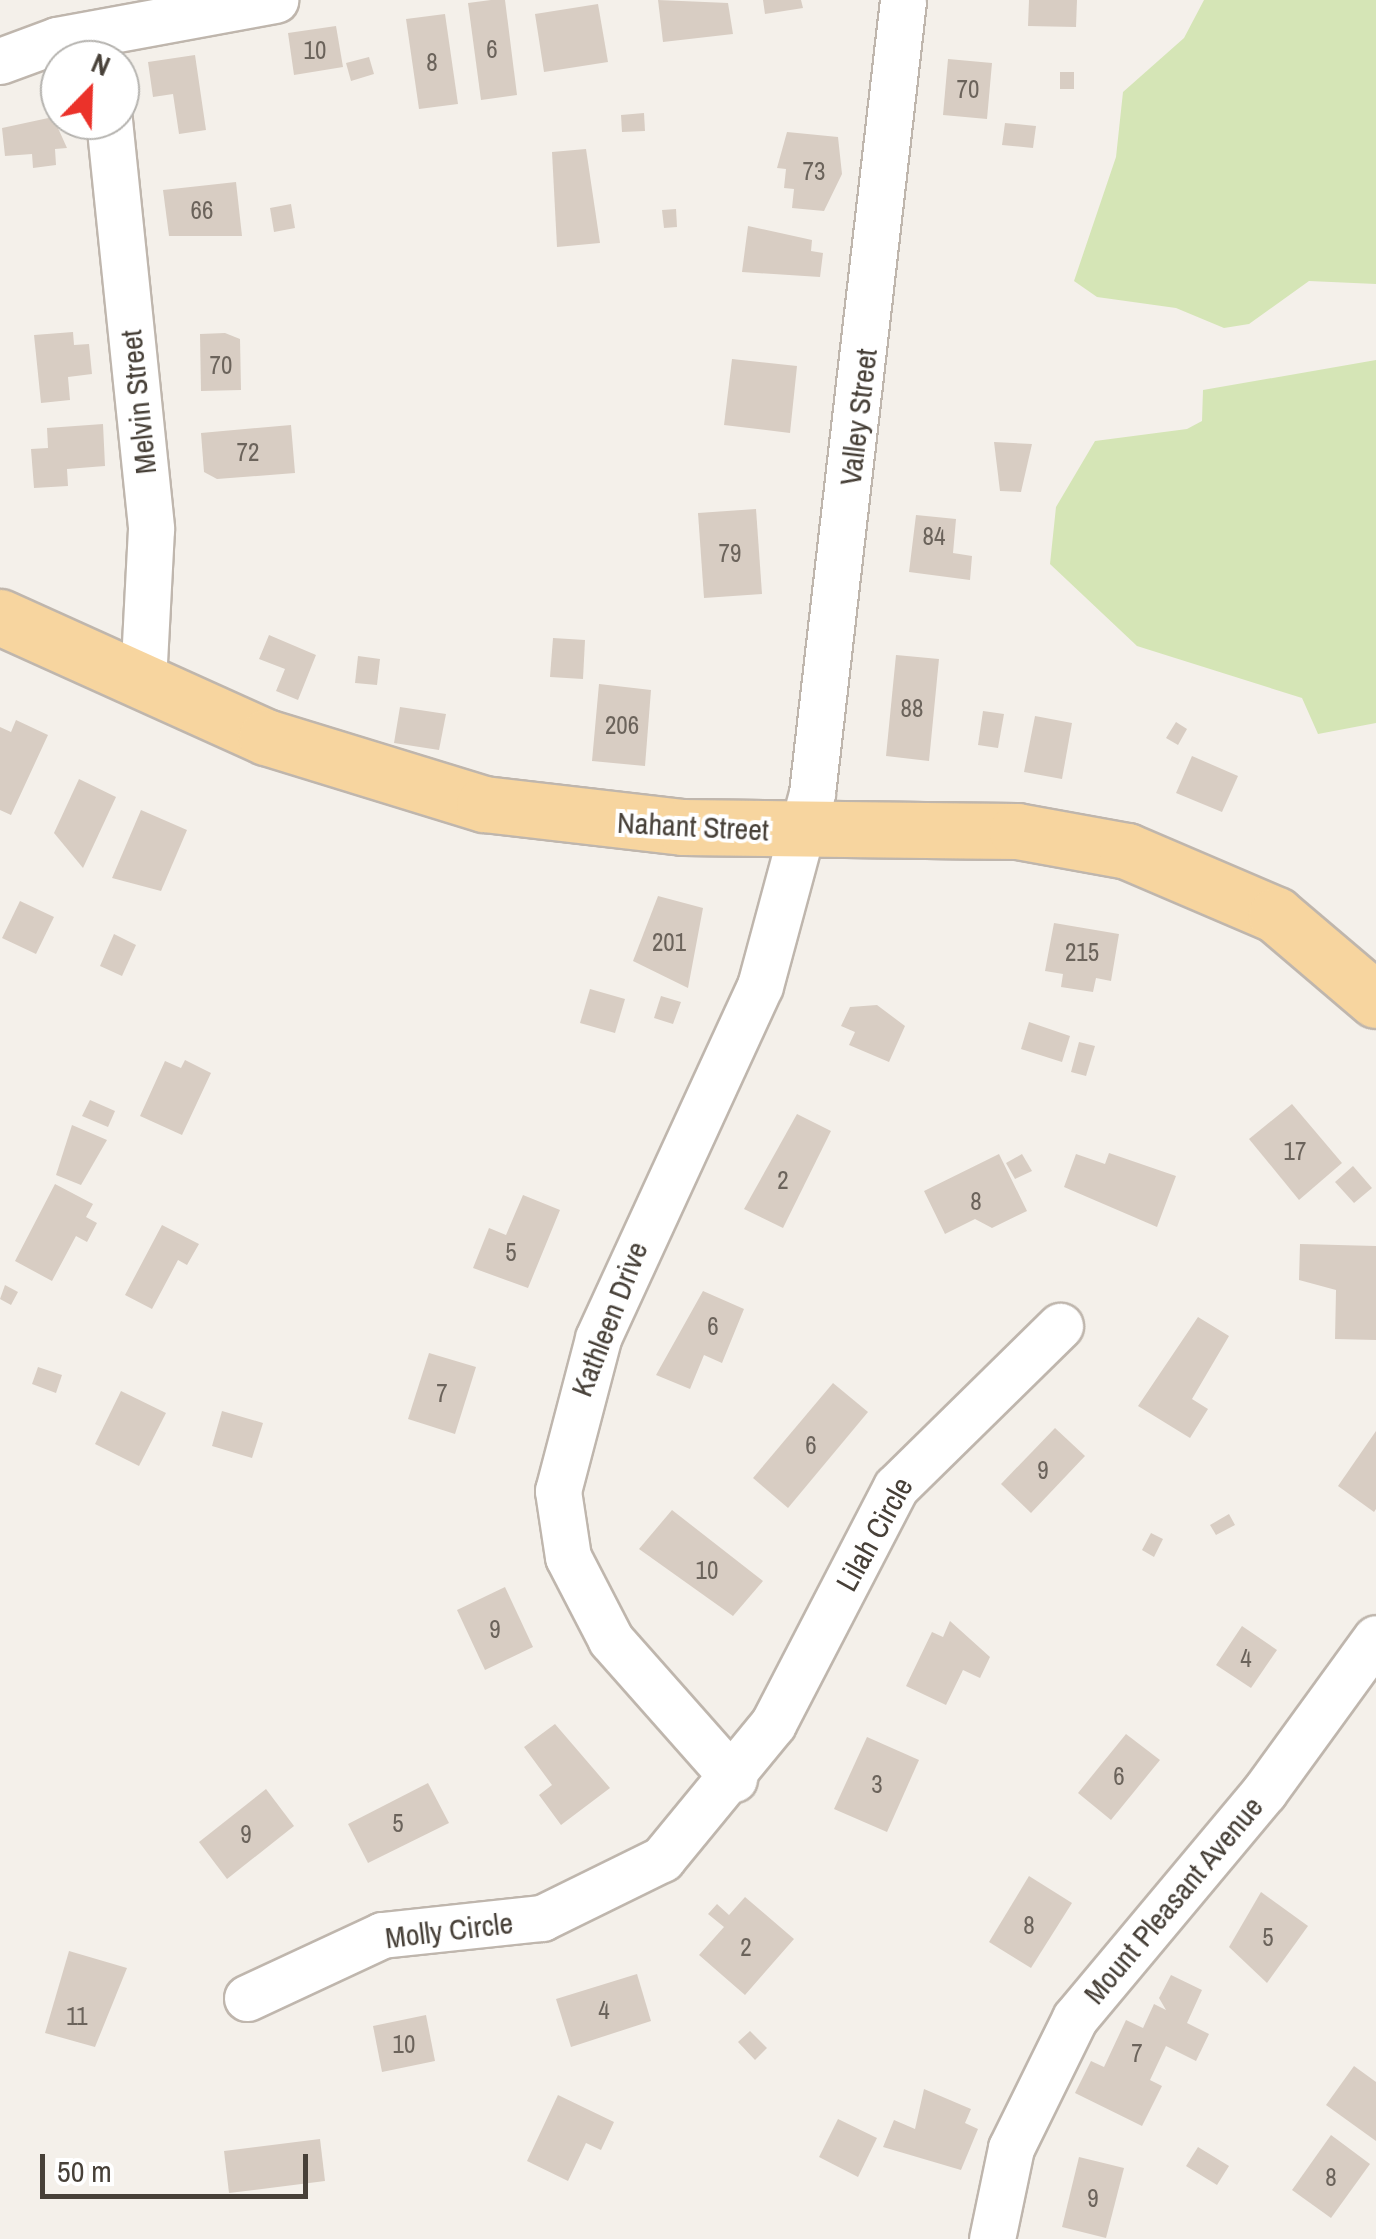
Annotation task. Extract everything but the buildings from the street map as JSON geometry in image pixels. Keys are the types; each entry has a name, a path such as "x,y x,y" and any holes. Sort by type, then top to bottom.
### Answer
{"main road":[{"name":"Nahant Street","path":"0,617 310,754 432,793 573,818 802,832 1017,831 1127,851 1276,914 1376,1000"}],"street":[{"path":"0,61 100,30 275,0"},
{"name":"Valley Street","path":"802,832 833,660 904,0"},
{"name":"Melvin Street","path":"111,140 152,529 143,683"},
{"name":"Kathleen Drive","path":"734,1778 611,1640 568,1557 558,1491 598,1338 760,986 802,832"},
{"name":"Lilah Circle","path":"734,1778 798,1680 896,1487 1060,1326"},
{"name":"Mount Pleasant Avenue","path":"992,2239 1011,2148 1075,2018 1298,1749 1376,1638"},
{"name":"Molly Circle","path":"247,1998 382,1935 501,1928 585,1903 662,1859 734,1778"}],"green space":[{"path":"1204,0 1376,0 1376,284 1309,281 1249,324 1224,328 1176,308 1097,297 1074,281 1116,157 1123,92 1184,38"},
{"path":"1376,360 1376,723 1318,734 1302,698 1137,646 1050,564 1056,507 1095,441 1187,429 1202,421 1203,390"}]}
